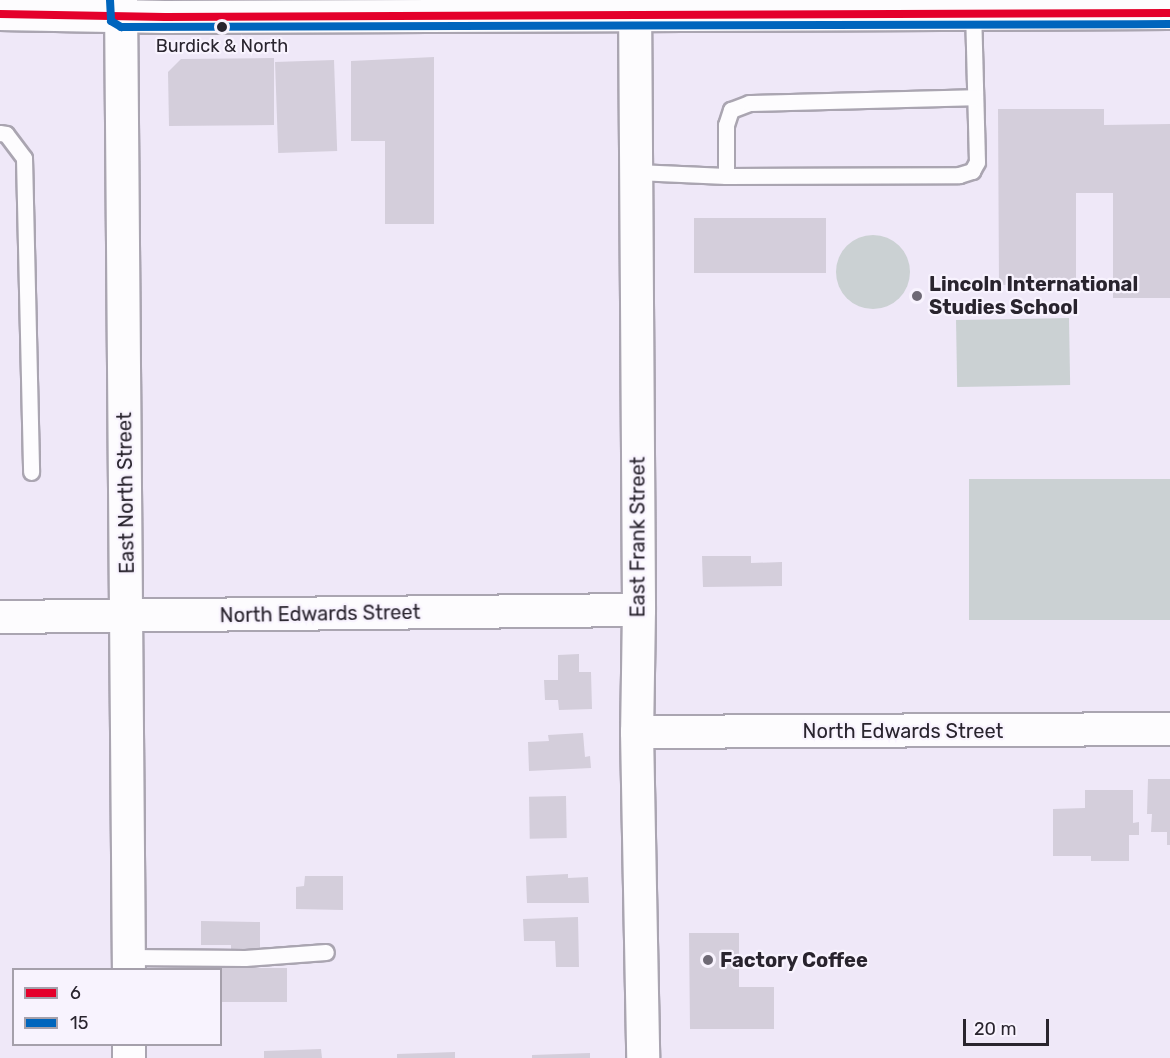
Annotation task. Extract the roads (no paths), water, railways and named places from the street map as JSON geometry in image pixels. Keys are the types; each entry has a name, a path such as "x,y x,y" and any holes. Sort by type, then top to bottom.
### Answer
{"street":[{"path":"0,14 121,8 635,8 973,14 1170,13"},
{"name":"East North Street","path":"121,8 129,963"},
{"name":"East Frank Street","path":"635,8 639,610 637,732 643,1058"},
{"name":"North Edwards Street","path":"0,617 639,610"},
{"name":"North Edwards Street","path":"637,732 1170,729"}],"lane":[{"path":"636,172 726,176 958,175 972,171 977,162 973,14"},
{"path":"726,176 726,125 731,110 749,103 975,97"},
{"path":"0,134 6,134 24,158 31,472"},
{"path":"129,963 326,952"}],"place":[{"name":"Burdick & North","path":"222,27"},
{"name":"Lincoln International Studies School","path":"917,296"},
{"name":"Factory Coffee","path":"708,960"}]}
